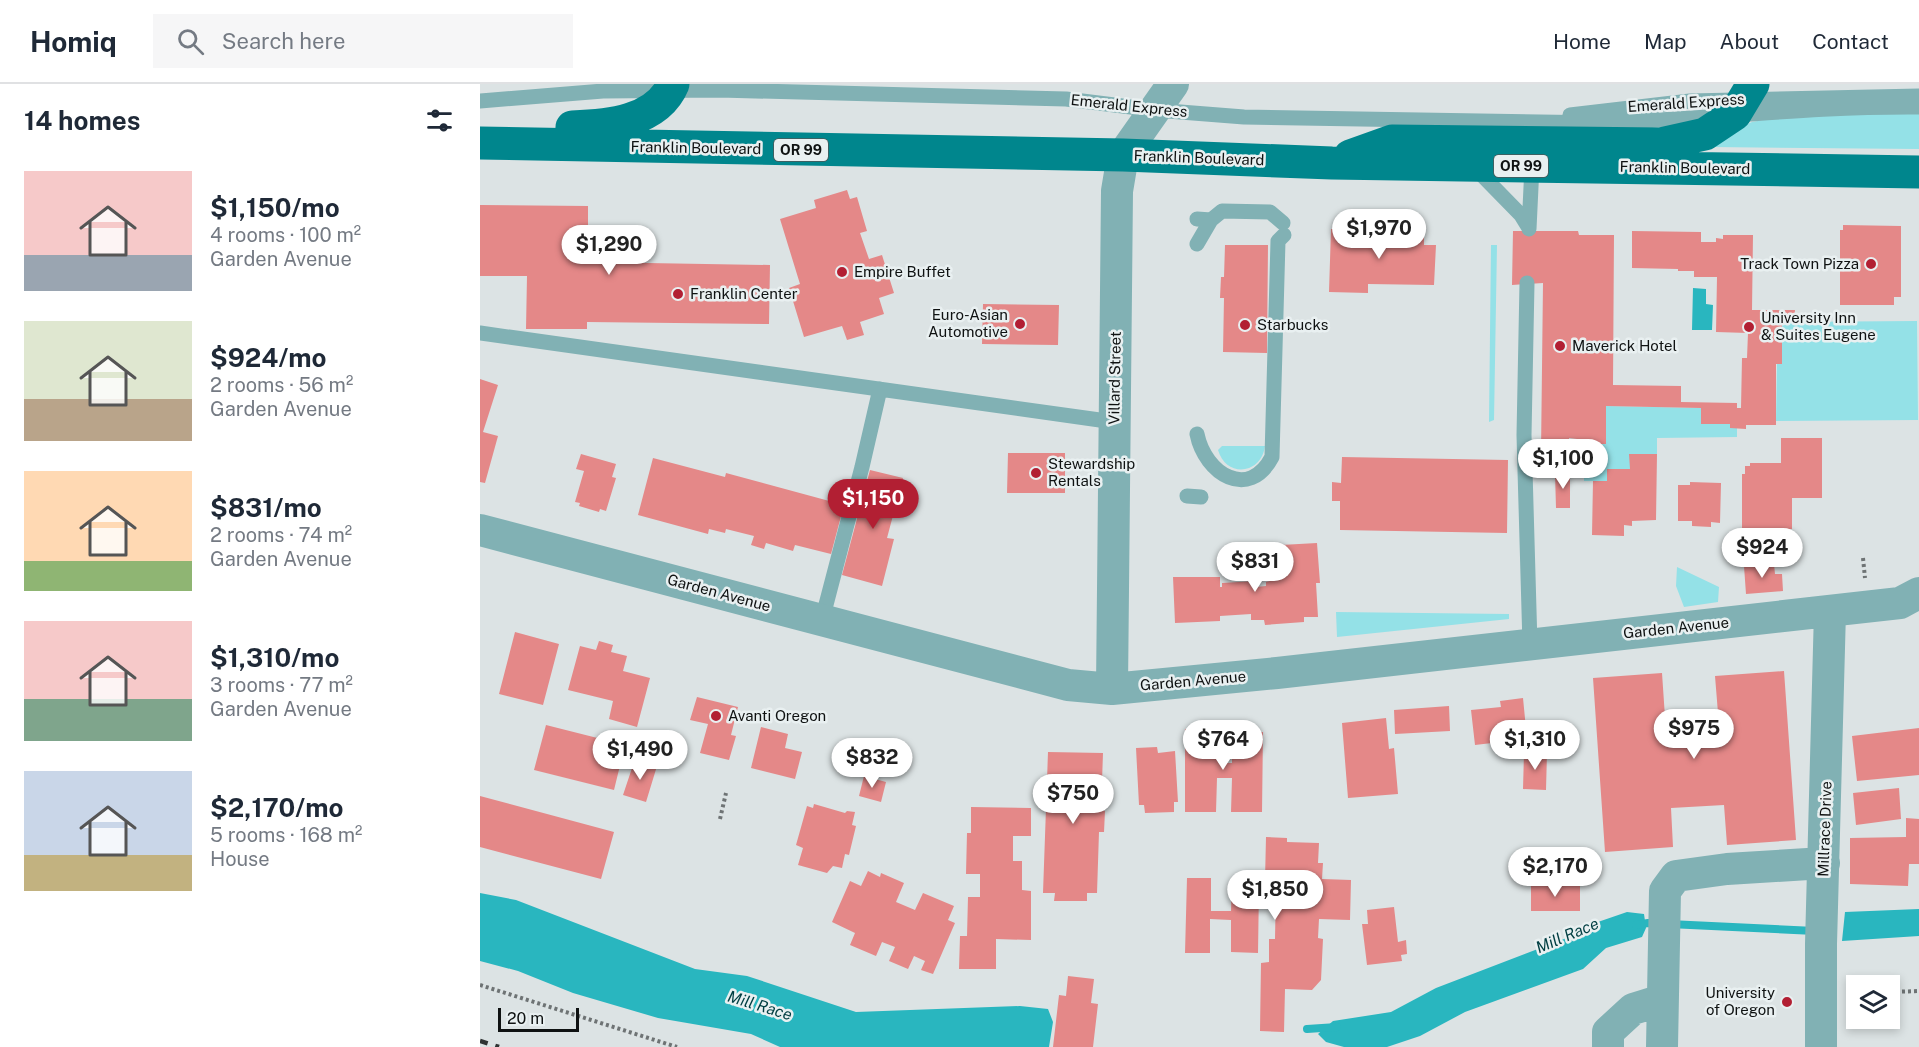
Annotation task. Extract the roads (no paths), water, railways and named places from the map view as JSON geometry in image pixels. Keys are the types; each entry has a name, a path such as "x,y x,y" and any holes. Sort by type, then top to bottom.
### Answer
{"main road":[{"path":"480,125 542,127 611,124 633,118 651,109 663,100 672,87"},
{"path":"1332,163 1392,141 1660,144 1705,134 1744,99"},
{"name":"Franklin Boulevard","path":"480,143 1123,155 1332,163 1919,172"}],"street":[{"name":"Villard Street","path":"1112,688 1117,190 1123,155 1173,84"},
{"name":"Garden Avenue","path":"480,530 1068,685 1112,688 1286,672 1900,603 1919,594"},
{"name":"Millrace Drive","path":"1821,1047 1821,944 1830,611"},
{"path":"1662,1047 1665,891 1676,876 1727,869 1823,878"},
{"path":"1608,1047 1608,1032 1633,1009 1662,1000"}],"lane":[{"name":"Emerald Express","path":"480,101 672,87 1066,99 1155,110 1244,117 1604,123 1744,99 1919,96"},
{"name":"Emerald Express","path":"1744,99 1814,108 1919,107"},
{"path":"1473,165 1521,214 1529,229 1532,166"},
{"path":"1197,243 1204,219 1222,211 1270,212 1283,229 1278,241 1272,458 1266,467 1253,476 1234,478 1224,476 1208,463 1201,451 1197,434"},
{"path":"1527,283 1524,435 1530,645"},
{"path":"480,333 1114,422"},
{"path":"822,620 880,389"}],"water":[{"path":"1693,288 1706,289 1706,304 1713,305 1712,330 1692,330"},
{"path":"480,893 516,900 695,969 747,976 856,1012 1020,1006 1048,1009 1053,1022 1049,1047 780,1047 751,1034 658,1018 573,993 518,971 480,961"},
{"path":"1919,909 1919,936 1842,941 1845,912"},
{"path":"1627,912 1644,914 1646,928 1642,937 1606,948 1583,969 1465,1012 1420,1036 1387,1047 1344,1047 1326,1042 1318,1034 1333,1021 1391,1012 1436,988"}],"waterway":[{"name":"Mill Race","path":"1636,925 1648,923 1815,931"},
{"name":"Mill Race","path":"1307,1029 1337,1027"}],"railway":[{"path":"480,1041 499,1047"}],"place":[{"name":"Track Town Pizza","path":"1871,264"},
{"name":"Empire Buffet","path":"842,272"},
{"name":"Franklin Center","path":"678,294"},
{"name":"Euro-Asian Automotive","path":"1020,324"},
{"name":"Starbucks","path":"1245,325"},
{"name":"University Inn & Suites Eugene","path":"1749,327"},
{"name":"Maverick Hotel","path":"1560,346"},
{"name":"Stewardship Rentals","path":"1036,473"},
{"name":"Avanti Oregon","path":"716,716"},
{"name":"University of Oregon","path":"1787,1002"}]}
